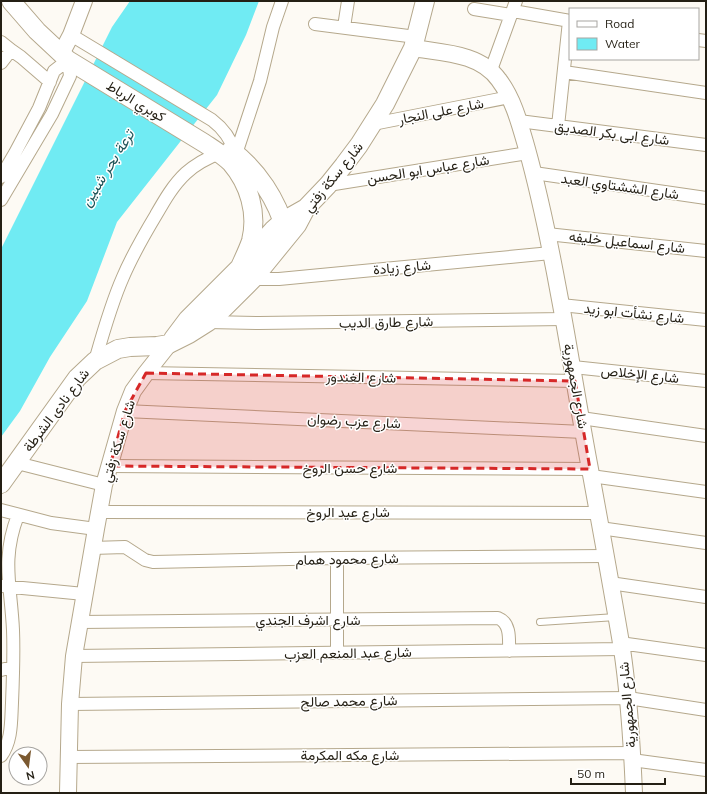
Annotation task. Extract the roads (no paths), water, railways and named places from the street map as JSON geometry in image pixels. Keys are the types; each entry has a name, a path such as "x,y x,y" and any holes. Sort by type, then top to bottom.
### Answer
{"main road":[{"name":"كوبري الرباط","path":"11,1 37,31 70,61 200,140 228,153"},
{"name":"شارع سكة زفتي","path":"169,344 208,322 222,310 246,274 285,229 297,225 306,208 328,185 356,150 385,104 399,78 414,43 425,1"},
{"path":"228,153 260,179 272,198 285,229"},
{"path":"169,344 188,319 246,274 253,227 251,199 239,174 230,163 228,153"},
{"name":"شارع نادى الشرطة","path":"1,484 77,378 95,361 118,349 130,346 157,346 169,344"}],"street":[{"path":"1,200 52,114 70,76 71,35 84,1"},
{"path":"228,153 260,81 273,27 282,1"},
{"path":"344,27 348,1"},
{"path":"474,9 513,9 569,21"},
{"path":"491,70 513,9"},
{"path":"315,24 344,27 414,43"},
{"path":"558,126 569,30"},
{"path":"71,35 220,126 227,134 228,153"},
{"path":"1,42 50,82"},
{"name":"شارع الجمهورية","path":"414,43 482,63 500,80 510,97 519,121 534,173 563,312 621,646 628,698 634,793"},
{"path":"1,63 11,50"},
{"path":"1,177 39,108 54,71 70,61"},
{"path":"564,72 706,93"},
{"name":"شارع على النجار","path":"373,124 510,97"},
{"name":"شارع ابى بكر الصديق","path":"519,121 706,146"},
{"path":"95,361 107,320 122,279 163,203 176,183 185,173 207,158 228,153"},
{"name":"شارع عباس ابو الحسن","path":"328,185 528,153"},
{"name":"شارع الششتاوي العبد","path":"534,173 706,198"},
{"name":"شارع اسماعيل خليفه","path":"547,234 706,251"},
{"name":"شارع زيادة","path":"246,274 279,279 551,253"},
{"name":"شارع نشأت ابو زيد","path":"563,312 706,320"},
{"name":"شارع طارق الديب","path":"208,322 259,323 563,312"},
{"name":"شارع سكة زفتي","path":"68,793 70,704 74,656 104,485 125,411 134,391 169,344"},
{"name":"شارع الغندور","path":"146,373 574,374"},
{"name":"شارع الإخلاص","path":"574,374 706,381"},
{"name":"شارع عزب رضوان","path":"125,411 582,425 706,436"},
{"path":"17,463 104,485"},
{"name":"شارع حسن الروخ","path":"110,466 590,473 706,492"},
{"path":"1,510 51,524 96,529"},
{"name":"شارع عيد الروخ","path":"99,512 599,520 706,543"},
{"path":"1,756 9,742 14,667 13,630 5,587 8,551 13,527 18,515"},
{"name":"شارع محمود همام","path":"92,548 125,547 145,560 153,562 337,558 605,556"},
{"path":"337,558 337,653"},
{"path":"610,584 706,597"},
{"path":"5,587 84,594"},
{"name":"شارع اشرف الجندي","path":"80,622 498,618 502,619 507,625 510,651"},
{"name":"شارع عبد المنعم العزب","path":"74,656 510,651 621,646 706,655"},
{"path":"1,670 14,667"},
{"name":"شارع محمد صالح","path":"70,704 628,698 706,710"},
{"name":"شارع مكه المكرمة","path":"68,757 632,757 706,770"}],"lane":[{"path":"540,622 616,617"}],"water":[{"name":"ترعة بحر شبين","path":"130,1 259,1 246,35 217,95 117,222 87,301 50,357 20,411 1,437 1,249 112,27"}]}
